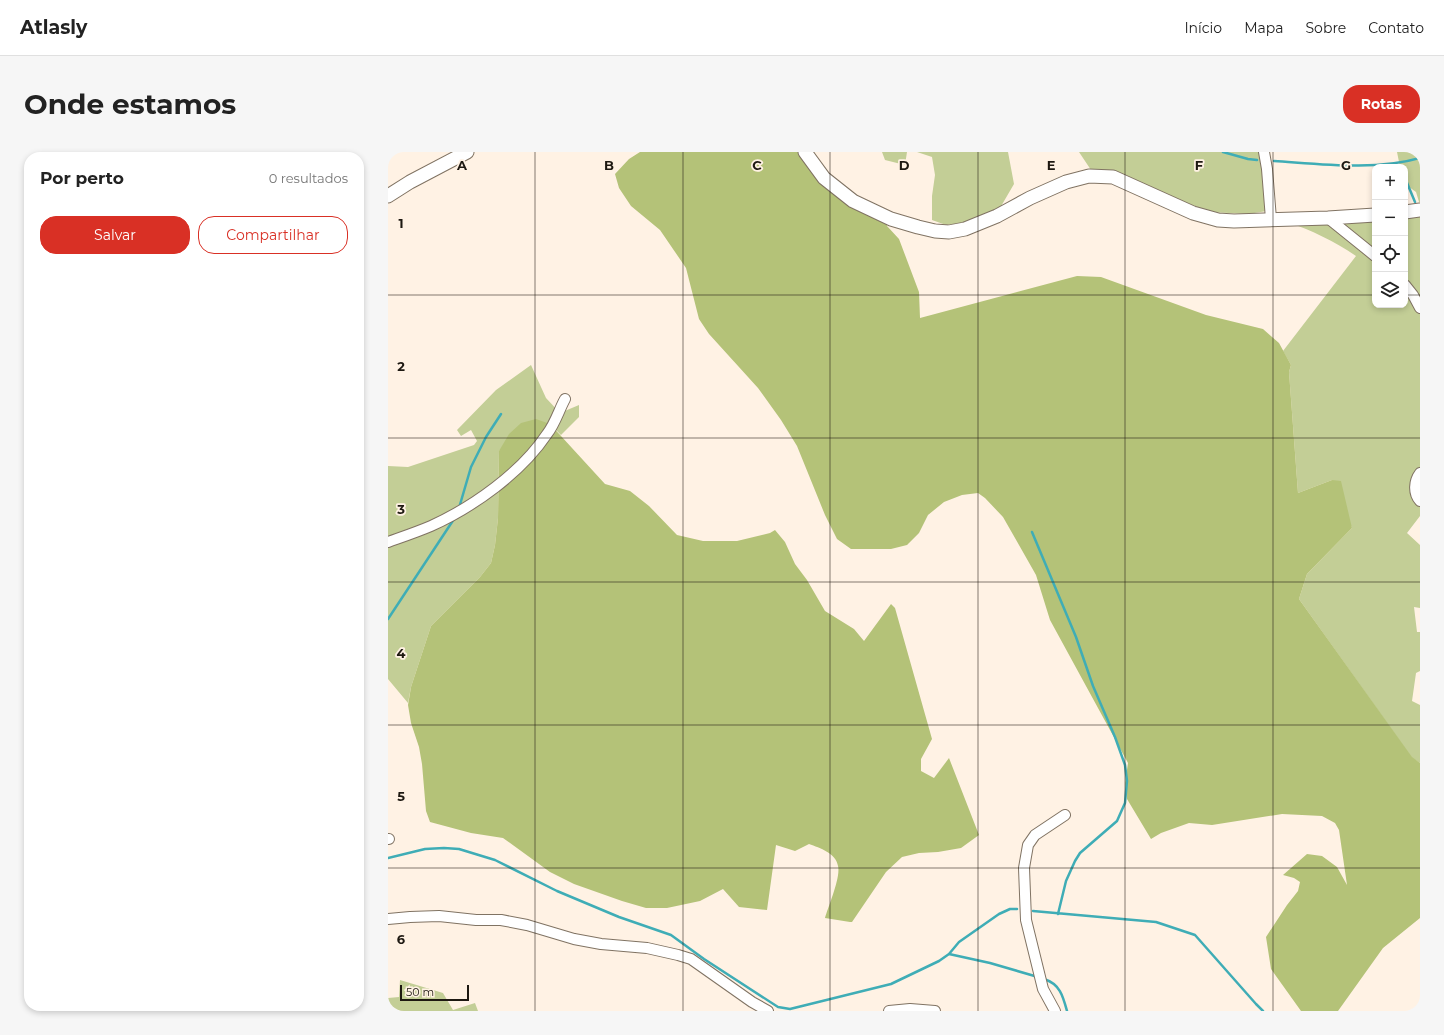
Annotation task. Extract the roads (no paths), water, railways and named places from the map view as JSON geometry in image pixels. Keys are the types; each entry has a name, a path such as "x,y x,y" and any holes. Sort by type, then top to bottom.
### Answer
{"main road":[{"path":"388,196 410,182 467,152"},
{"path":"805,152 824,178 853,201 891,219 918,227 949,232 965,229 997,216 1030,198 1066,182 1089,176 1113,177 1193,213 1218,220 1234,221 1372,215"},
{"path":"1408,212 1420,210"}],"street":[{"path":"1265,152 1271,219"},
{"path":"1328,218 1372,254"},
{"path":"1408,288 1420,308"},
{"path":"388,542 431,526 470,504 494,488 512,473 539,445 548,433 565,399"},
{"path":"1420,473 1415,481 1417,497 1420,501"},
{"path":"1055,1011 1043,989 1026,920 1024,868 1028,845 1035,835 1066,815"},
{"path":"388,919 439,916 476,920 501,920 527,925 574,939 601,944 647,948 691,959 752,1002 768,1011"},
{"path":"889,1011 910,1009 935,1011"}],"waterway":[{"path":"388,157 395,152"},
{"path":"1223,152 1257,160"},
{"path":"1274,161 1348,166 1385,164 1420,158"},
{"path":"1408,185 1415,202"},
{"path":"459,508 471,467 486,437 501,414"},
{"path":"388,619 454,519"},
{"path":"1032,532 1076,637 1093,686 1115,737 1125,765 1127,781 1125,803 1117,821 1080,853 1066,881 1058,914"},
{"path":"388,858 425,849 444,848 459,849 495,860 557,891 619,917 671,935 704,959 778,1007 790,1009 891,984 939,961 949,954 959,942 999,914 1010,909 1017,909"},
{"path":"1033,911 1156,922 1195,935 1263,1011"},
{"path":"949,954 990,963 1038,977"},
{"path":"1044,979 1054,984 1060,991 1067,1011"}]}
